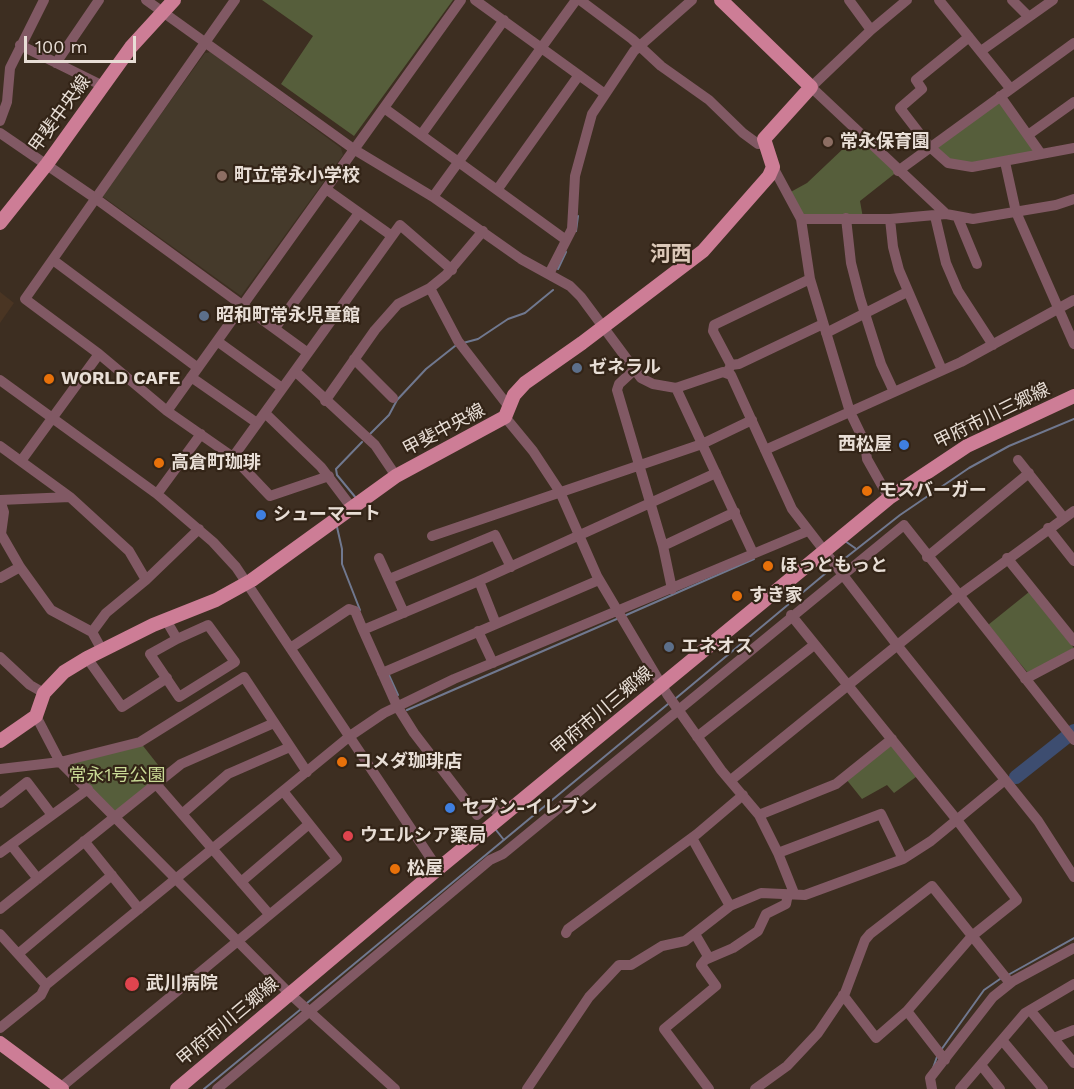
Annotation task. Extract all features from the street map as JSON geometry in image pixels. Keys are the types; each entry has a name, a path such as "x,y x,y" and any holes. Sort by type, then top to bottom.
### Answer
{"main road":[{"name":"甲斐中央線","path":"0,223 47,164 131,47 174,0"},
{"path":"722,0 811,87 764,139 773,167"},
{"name":"甲斐中央線","path":"36,716 44,693 64,672 102,650 216,600 248,582 396,476 507,412 514,395 525,383 603,328 703,251 764,183 773,167"},
{"name":"甲府市川三郷線","path":"177,1089 301,1005 438,869 664,689 826,554 889,498 967,446 1074,396"},
{"path":"0,741 36,716"},
{"path":"0,1043 61,1088"}],"street":[{"path":"56,63 99,0"},
{"path":"146,0 355,150 433,197 521,260 576,291 633,371 653,384 676,388 824,328 865,314 907,292"},
{"path":"235,0 25,299 99,354 167,411 233,457 270,496 329,476"},
{"path":"167,411 461,0"},
{"path":"475,0 605,94"},
{"path":"433,197 540,46 578,0 709,100 742,133 758,144 765,143"},
{"path":"549,274 572,228 575,177 592,114 640,48 692,0"},
{"path":"849,0 871,30"},
{"path":"907,0 871,30 811,87 941,215 946,263 958,291 993,345"},
{"path":"939,0 1010,88"},
{"path":"1012,0 1029,17"},
{"path":"981,51 1053,0"},
{"path":"0,121 7,102 10,68 42,1"},
{"path":"421,135 504,20"},
{"path":"969,36 916,81 922,89 900,108 930,147 948,163 958,167 1005,162 1074,148"},
{"path":"898,171 1074,43"},
{"path":"20,45 103,86"},
{"path":"497,190 579,75"},
{"path":"1000,96 1041,154"},
{"path":"1028,135 1074,102"},
{"path":"384,108 567,240"},
{"path":"0,133 244,304 309,353"},
{"path":"1005,162 1016,212 1074,344"},
{"path":"773,167 801,219 810,279 850,412 865,443 867,459 889,498"},
{"path":"327,189 392,236"},
{"path":"801,219 890,219 941,215 973,219 1074,199"},
{"path":"275,328 359,213"},
{"path":"846,218 850,263 881,364 894,392"},
{"path":"958,218 977,264"},
{"path":"890,219 893,247 907,292 942,370"},
{"path":"233,457 400,225 452,270"},
{"path":"325,400 398,304 430,288 452,270 483,231"},
{"path":"53,260 257,423"},
{"path":"810,279 714,325 713,331 765,450 792,509 1038,821 1073,874"},
{"path":"430,288 458,341 560,492 599,580 664,689 697,737 759,815 778,853 791,894 786,904 766,914 758,931 733,948 709,958 701,965 716,986 664,1029 709,1089"},
{"path":"765,450 942,370 993,345 1074,300"},
{"path":"217,341 282,388"},
{"path":"21,461 99,354"},
{"path":"354,359 393,398"},
{"path":"296,371 375,445 396,476"},
{"path":"633,371 619,384 617,390 663,546 672,589"},
{"path":"0,380 157,494 199,529 248,582 438,869"},
{"path":"676,388 753,553"},
{"path":"265,413 329,476 352,508"},
{"path":"432,536 702,444 752,420"},
{"path":"157,494 201,434"},
{"path":"0,446 70,497 129,551 146,580"},
{"path":"1018,460 1064,518"},
{"path":"363,630 511,567 716,473"},
{"path":"927,557 1029,473"},
{"path":"70,497 0,500 4,512 1,534 20,567 51,610 92,632 102,650"},
{"path":"731,780 957,596 1074,511"},
{"path":"663,546 735,512"},
{"path":"218,1089 301,1005 490,860 503,854 842,573 904,525 957,596 1071,737"},
{"path":"1048,528 1074,561"},
{"path":"92,632 106,613 146,580 199,529"},
{"path":"0,1028 41,995 46,985 350,736 397,706 493,663 620,615 672,589 808,531"},
{"path":"389,579 495,535 511,567"},
{"path":"379,558 404,613"},
{"path":"1007,558 1074,641"},
{"path":"0,578 20,567"},
{"path":"382,673 599,580"},
{"path":"479,581 496,624"},
{"path":"292,647 349,609 355,611 397,706 414,733 477,815 490,804 501,818"},
{"path":"791,615 957,819 1017,900 972,936 907,1011 876,1038 843,995"},
{"path":"166,620 177,639"},
{"path":"208,625 235,662 179,697 150,654 177,639 208,625"},
{"path":"478,631 493,663"},
{"path":"697,737 814,645"},
{"path":"1025,680 1074,653"},
{"path":"0,657 30,685 44,693"},
{"path":"87,658 122,707 167,678"},
{"path":"0,769 60,762 140,742 244,677 307,772"},
{"path":"36,716 60,762 301,1005 395,1089"},
{"path":"0,909 181,764 274,723"},
{"path":"759,815 836,783 892,739"},
{"path":"182,814 228,774 290,747"},
{"path":"527,1089 589,997 619,965 631,965 662,946 685,941 730,906 761,893 805,895 903,859 1005,780"},
{"path":"0,803 27,782 52,815"},
{"path":"156,783 269,914"},
{"path":"0,854 88,789"},
{"path":"61,1088 237,940 338,859 283,791"},
{"path":"566,933 568,929 692,838 743,795"},
{"path":"778,853 881,814 903,859"},
{"path":"241,882 309,824"},
{"path":"692,838 730,906"},
{"path":"84,841 139,909"},
{"path":"10,845 38,879"},
{"path":"18,954 112,875"},
{"path":"755,1089 787,1066 829,1019 843,995 865,940 932,886 1011,983"},
{"path":"0,934 46,985"},
{"path":"695,934 709,958"},
{"path":"932,1089 930,1078 993,997 1011,983 1074,948"},
{"path":"960,1089 1030,1010 1074,984"},
{"path":"1030,1010 1074,1063"},
{"path":"907,1011 945,1060"},
{"path":"1053,1038 1074,1030"},
{"path":"1002,1040 1044,1089"},
{"path":"981,1065 1000,1089"}],"shaded area":[{"name":"町立常永小学校","path":"211,52 341,148 343,155 241,296 102,196 205,53"},
{"path":"0,292 14,303 0,323"}],"green space":[{"path":"262,0 453,0 354,136 281,84 313,36"},
{"path":"1000,96 1041,154 958,167 930,147"},
{"path":"856,131 898,171 860,201 863,218 801,219 787,194 807,183 846,146 844,142"},
{"path":"1029,592 1074,648 1028,673 988,625"},
{"path":"892,739 920,774 894,793 887,785 862,799 846,779"},
{"name":"常永1号公園","path":"140,742 166,775 114,816 60,762"}],"waterway":[{"path":"576,231 578,216"},
{"path":"558,269 566,252"},
{"path":"463,343 478,339 508,319 525,313 553,290"},
{"path":"370,434 389,415 397,400 426,369 455,346"},
{"path":"839,563 900,515 969,468 1009,446 1074,419"},
{"path":"356,498 337,475 336,469 362,442"},
{"path":"337,527 342,549 342,564 360,610"},
{"path":"845,541 855,548"},
{"path":"624,616 754,559"},
{"path":"675,699 832,568"},
{"path":"407,710 619,618"},
{"path":"388,673 398,695"},
{"path":"307,1003 668,704"},
{"path":"1016,777 1074,731"},
{"path":"496,830 504,840"},
{"path":"1008,975 1074,938"},
{"path":"941,1050 984,990 1000,979"},
{"path":"204,1089 301,1009"},
{"path":"933,1068 938,1054"}],"place":[{"name":"常永保育園","path":"828,142"},
{"name":"町立常永小学校","path":"222,176"},
{"name":"昭和町常永児童館","path":"204,316"},
{"name":"ゼネラル","path":"577,368"},
{"name":"WORLD CAFE","path":"49,379"},
{"name":"西松屋","path":"904,445"},
{"name":"高倉町珈琲","path":"159,463"},
{"name":"モスバーガー","path":"867,491"},
{"name":"シューマート","path":"261,515"},
{"name":"ほっともっと","path":"768,566"},
{"name":"すき家","path":"737,596"},
{"name":"エネオス","path":"669,647"},
{"name":"コメダ珈琲店","path":"342,762"},
{"name":"セブン-イレブン","path":"450,808"},
{"name":"ウエルシア薬局","path":"348,836"},
{"name":"松屋","path":"395,869"},
{"name":"武川病院","path":"132,984"}],"district":[{"name":"河西","path":"671,255"}]}
